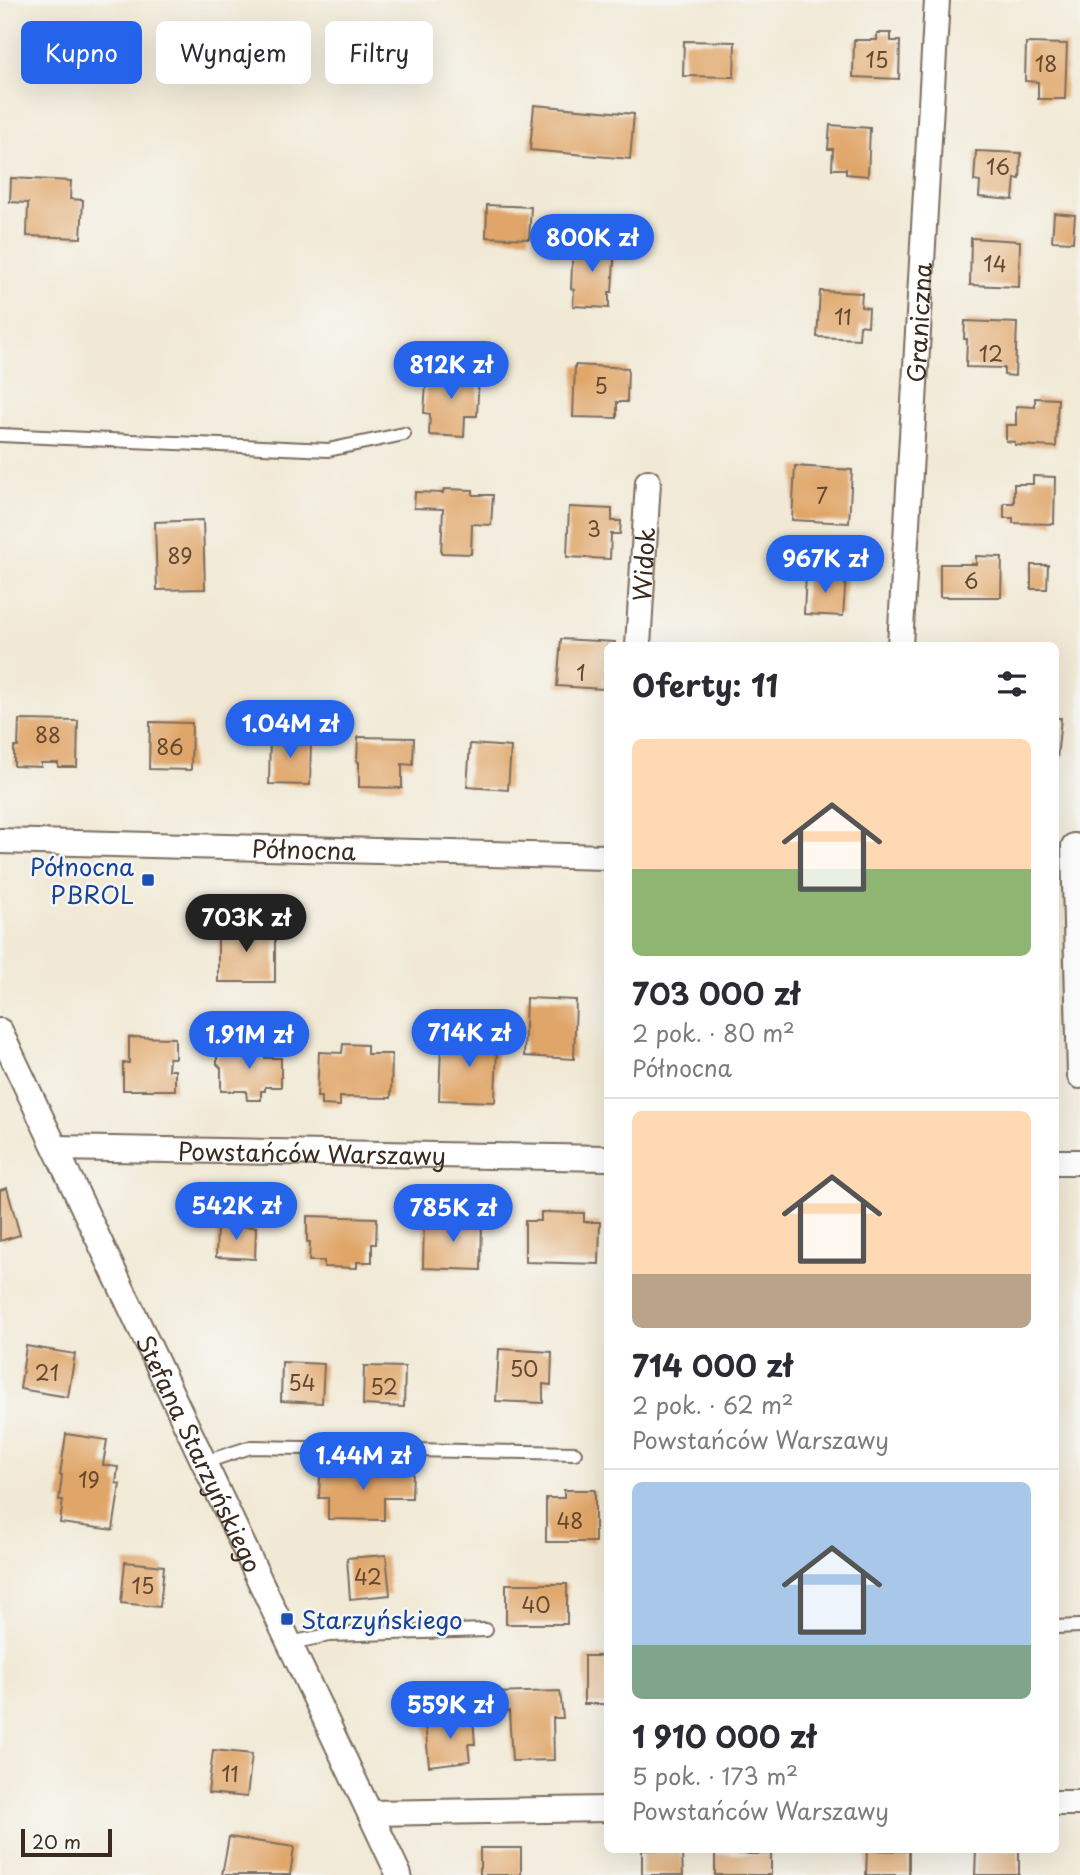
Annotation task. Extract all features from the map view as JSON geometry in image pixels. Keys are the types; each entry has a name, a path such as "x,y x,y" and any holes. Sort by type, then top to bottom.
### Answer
{"street":[{"name":"Graniczna","path":"900,642 937,0"},
{"name":"Widok","path":"638,642 648,482"},
{"name":"Północna","path":"0,841 604,857"},
{"path":"1070,846 1080,1076"},
{"name":"Stefana Starzyńskiego","path":"0,1031 399,1875"},
{"name":"Powstańców Warszawy","path":"56,1148 604,1158"},
{"path":"1059,1162 1080,1162"},
{"path":"1059,1803 1080,1802"},
{"path":"370,1813 604,1809"}],"lane":[{"path":"0,435 328,450 404,434"},
{"path":"205,1462 251,1447 575,1453"},
{"path":"1059,1627 1080,1626"},
{"path":"290,1643 328,1635 486,1630"}],"building":[{"path":"877,33 891,33 891,41 900,41 899,79 853,77 854,40 877,40"},
{"path":"684,41 735,42 734,77 683,76"},
{"path":"1026,43 1067,44 1065,99 1038,99 1038,82 1025,81"},
{"path":"534,105 634,114 630,159 530,150"},
{"path":"830,125 870,128 868,176 846,174 846,169 832,169 833,149 828,149"},
{"path":"976,151 1021,153 1020,179 1015,178 1013,200 979,197 980,182 974,181"},
{"path":"11,178 71,181 70,199 83,200 81,238 27,236 28,203 10,202"},
{"path":"487,205 531,207 529,239 486,237"},
{"path":"1054,213 1075,215 1073,242 1052,241"},
{"path":"971,238 1020,241 1019,287 970,285"},
{"path":"581,239 591,239 596,245 615,246 609,308 573,306 573,244"},
{"path":"820,291 862,293 861,307 869,308 868,326 860,325 859,339 817,337"},
{"path":"965,321 1017,323 1015,376 1004,375 1004,368 966,367"},
{"path":"575,365 628,368 627,402 617,402 617,418 573,417"},
{"path":"427,369 479,372 477,416 465,416 464,437 429,435 430,414 424,413"},
{"path":"1035,398 1058,399 1056,447 1015,445 1015,442 1006,441 1006,425 1016,425 1016,406 1035,407"},
{"path":"795,466 852,470 849,523 792,520"},
{"path":"1033,476 1055,477 1054,524 1013,523 1013,518 1004,518 1004,503 1014,503 1014,484 1033,484"},
{"path":"444,489 473,490 473,495 493,495 491,525 472,524 471,554 441,553 443,509 414,508 415,492 443,493"},
{"path":"569,507 612,509 612,521 621,521 620,534 611,534 610,559 567,557"},
{"path":"203,520 205,589 157,590 155,522"},
{"path":"976,556 1002,557 1001,597 940,597 940,564 976,564"},
{"path":"1031,565 1048,565 1047,589 1031,589"},
{"path":"806,573 846,576 843,616 804,614"},
{"path":"561,639 615,642 604,642 603,689 557,686"},
{"path":"19,720 78,721 77,767 58,767 58,763 41,763 41,767 14,766"},
{"path":"150,722 192,723 191,770 149,769"},
{"path":"270,735 311,736 310,785 269,784"},
{"path":"358,737 414,738 413,765 402,764 402,788 359,787"},
{"path":"470,744 511,747 508,790 467,787"},
{"path":"218,927 275,927 275,982 218,982"},
{"path":"526,998 576,1000 574,1059 524,1056"},
{"path":"459,1029 487,1030 487,1046 497,1047 495,1102 439,1100 441,1045 459,1045"},
{"path":"129,1037 175,1038 175,1058 169,1058 168,1070 175,1070 175,1090 123,1090 123,1063 129,1063"},
{"path":"343,1044 367,1045 367,1054 392,1054 391,1098 340,1097 340,1106 321,1105 321,1097 317,1097 319,1052 342,1053"},
{"path":"221,1047 265,1047 265,1058 281,1058 281,1087 265,1087 265,1091 261,1091 261,1100 247,1100 246,1091 221,1091 221,1068 217,1064 217,1057 221,1053"},
{"path":"7,1188 20,1235 0,1241 0,1190"},
{"path":"541,1212 584,1213 584,1222 600,1222 599,1264 525,1262 525,1221 541,1221"},
{"path":"307,1216 377,1218 372,1262 357,1262 357,1268 324,1267 324,1261 309,1261"},
{"path":"424,1218 482,1220 481,1270 423,1268"},
{"path":"217,1226 256,1227 255,1259 216,1257"},
{"path":"26,1346 75,1354 68,1397 20,1389"},
{"path":"499,1349 552,1352 551,1385 543,1384 543,1403 496,1401"},
{"path":"282,1362 324,1364 322,1403 281,1401"},
{"path":"364,1366 405,1367 404,1407 363,1405"},
{"path":"66,1434 107,1440 103,1465 118,1467 116,1483 120,1484 113,1530 60,1523 63,1500 59,1500 60,1475"},
{"path":"329,1470 413,1471 412,1498 384,1498 384,1520 328,1519 328,1498 319,1498 320,1476 329,1477"},
{"path":"564,1490 595,1490 595,1542 546,1542 546,1498 564,1498"},
{"path":"386,1555 390,1595 350,1599 347,1558"},
{"path":"125,1562 164,1566 160,1607 121,1603"},
{"path":"506,1584 567,1584 567,1624 506,1624"},
{"path":"584,1656 604,1656 604,1704 584,1704"},
{"path":"560,1691 563,1718 553,1718 554,1760 512,1761 509,1711 473,1711 472,1697 488,1693"},
{"path":"473,1717 475,1744 468,1744 470,1761 429,1766 425,1722"},
{"path":"213,1750 252,1754 247,1797 208,1793"},
{"path":"229,1837 294,1847 290,1875 222,1875"},
{"path":"480,1848 521,1848 521,1875 480,1875"},
{"path":"642,1853 682,1855 683,1875 642,1875"},
{"path":"867,1853 909,1853 909,1875 866,1875"},
{"path":"976,1853 1019,1853 1019,1875 975,1875"},
{"path":"715,1854 771,1854 771,1875 715,1875"}],"place":[{"name":"Północna PBROL","path":"148,880"},
{"name":"Starzyńskiego","path":"287,1619"}]}
